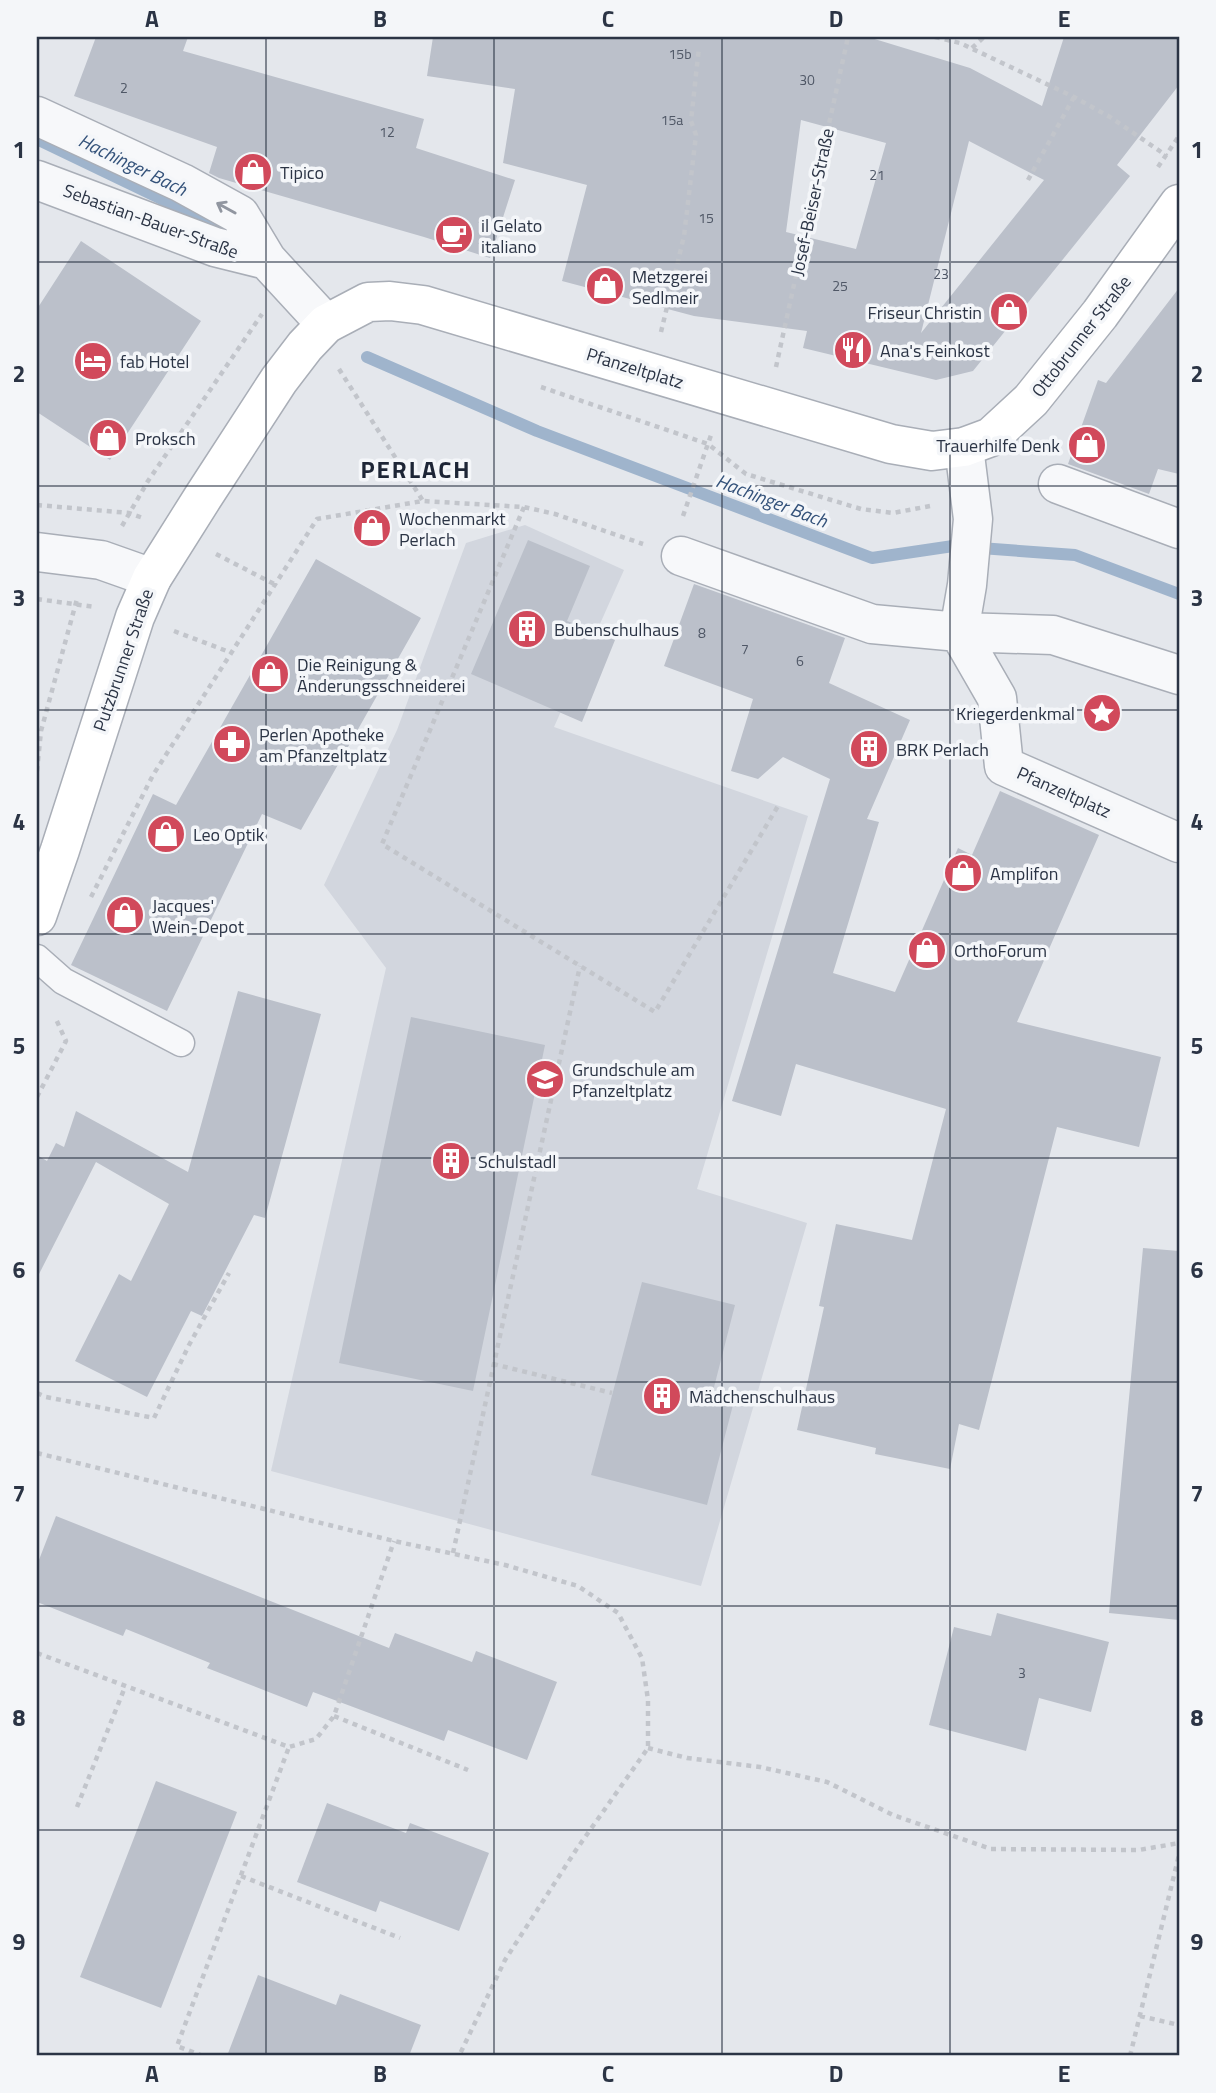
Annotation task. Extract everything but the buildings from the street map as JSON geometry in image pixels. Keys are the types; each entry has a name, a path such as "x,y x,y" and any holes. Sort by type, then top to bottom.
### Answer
{"main road":[{"name":"Ottobrunner Straße","path":"964,447 991,437 1031,400 1100,314 1179,204"},
{"name":"Pfanzeltplatz","path":"326,324 368,302 390,301 423,305 891,444 932,450 964,447"},
{"name":"Putzbrunner Straße","path":"37,916 127,641 152,578 279,380 326,324"}],"street":[{"name":"Sebastian-Bauer-Straße","path":"37,116 182,183 240,215 267,260 326,324"},
{"name":"Sebastian-Bauer-Straße","path":"37,180 215,247 267,260"},
{"path":"959,632 967,585 973,519 964,447"},
{"path":"1058,484 1179,529"},
{"path":"37,552 102,560 152,578"},
{"path":"681,556 872,624 959,632 1053,635 1179,675"},
{"name":"Pfanzeltplatz","path":"959,632 997,698 1004,766 1179,843"}],"lane":[{"path":"44,974 63,981 181,1043"}],"path":[{"name":"Josef-Beiser-Straße","path":"776,368 848,37"},
{"path":"935,37 972,48 1074,97 1110,117 1167,156"},
{"path":"972,48 984,37"},
{"path":"661,333 684,236 696,135 691,121 699,47"},
{"path":"1028,180 1074,97"},
{"path":"326,324 340,373 423,501"},
{"path":"340,373 346,367"},
{"path":"537,386 708,444 746,474 861,509 893,513 934,506"},
{"path":"683,514 700,469"},
{"path":"148,481 158,487"},
{"path":"90,898 153,775 317,519 423,501 524,507 555,514 681,556"},
{"path":"37,505 129,513"},
{"path":"524,507 382,844 655,1012 778,806"},
{"path":"206,548 274,584"},
{"path":"37,599 104,608"},
{"path":"37,772 41,732 74,603"},
{"path":"170,630 232,653"},
{"path":"453,1553 580,966"},
{"path":"37,1097 66,1041 44,974"},
{"path":"37,1393 154,1418 189,1345 229,1273"},
{"path":"494,1364 612,1393"},
{"path":"37,1453 394,1541 453,1553 578,1586 618,1613 642,1658 648,1700 648,1748 576,1850 505,1960 459,2056"},
{"path":"37,1653 289,1747 316,1739 334,1716 394,1541"},
{"path":"77,1807 124,1687"},
{"path":"334,1716 468,1770"},
{"path":"203,2056 177,2046 289,1747"},
{"path":"648,1748 687,1758 760,1767 827,1782 893,1815 991,1849 1139,1850 1179,1843"},
{"path":"1130,2056 1179,1855"},
{"path":"241,1876 400,1938"},
{"path":"1140,2016 1179,2025"}],"shaded area":[{"name":"Grundschule am Pfanzeltplatz","path":"525,525 624,570 554,727 808,816 697,1189 807,1223 701,1586 271,1471 386,968 324,885 397,730 466,543"}],"waterway":[{"name":"Hachinger Bach","path":"37,139 212,223"},
{"name":"Hachinger Bach","path":"367,357 537,431 872,558 953,546 1075,555 1179,594"}],"place":[{"name":"Tipico","path":"253,172"},
{"name":"il Gelato italiano","path":"454,235"},
{"name":"Metzgerei Sedlmeir","path":"605,286"},
{"name":"Friseur Christin","path":"1009,312"},
{"name":"Ana's Feinkost","path":"853,350"},
{"name":"fab Hotel","path":"93,361"},
{"name":"Proksch","path":"108,438"},
{"name":"Trauerhilfe Denk","path":"1087,445"},
{"name":"Wochenmarkt Perlach","path":"372,528"},
{"name":"Bubenschulhaus","path":"527,629"},
{"name":"Die Reinigung & Änderungsschneiderei","path":"270,674"},
{"name":"Kriegerdenkmal","path":"1102,713"},
{"name":"Perlen Apotheke am Pfanzeltplatz","path":"232,744"},
{"name":"BRK Perlach","path":"869,749"},
{"name":"Leo Optik","path":"166,834"},
{"name":"Amplifon","path":"963,873"},
{"name":"Jacques' Wein-Depot","path":"125,915"},
{"name":"OrthoForum","path":"927,950"},
{"name":"Grundschule am Pfanzeltplatz","path":"545,1079"},
{"name":"Schulstadl","path":"451,1161"},
{"name":"Mädchenschulhaus","path":"662,1396"}],"district":[{"name":"PERLACH","path":"416,469"}]}
